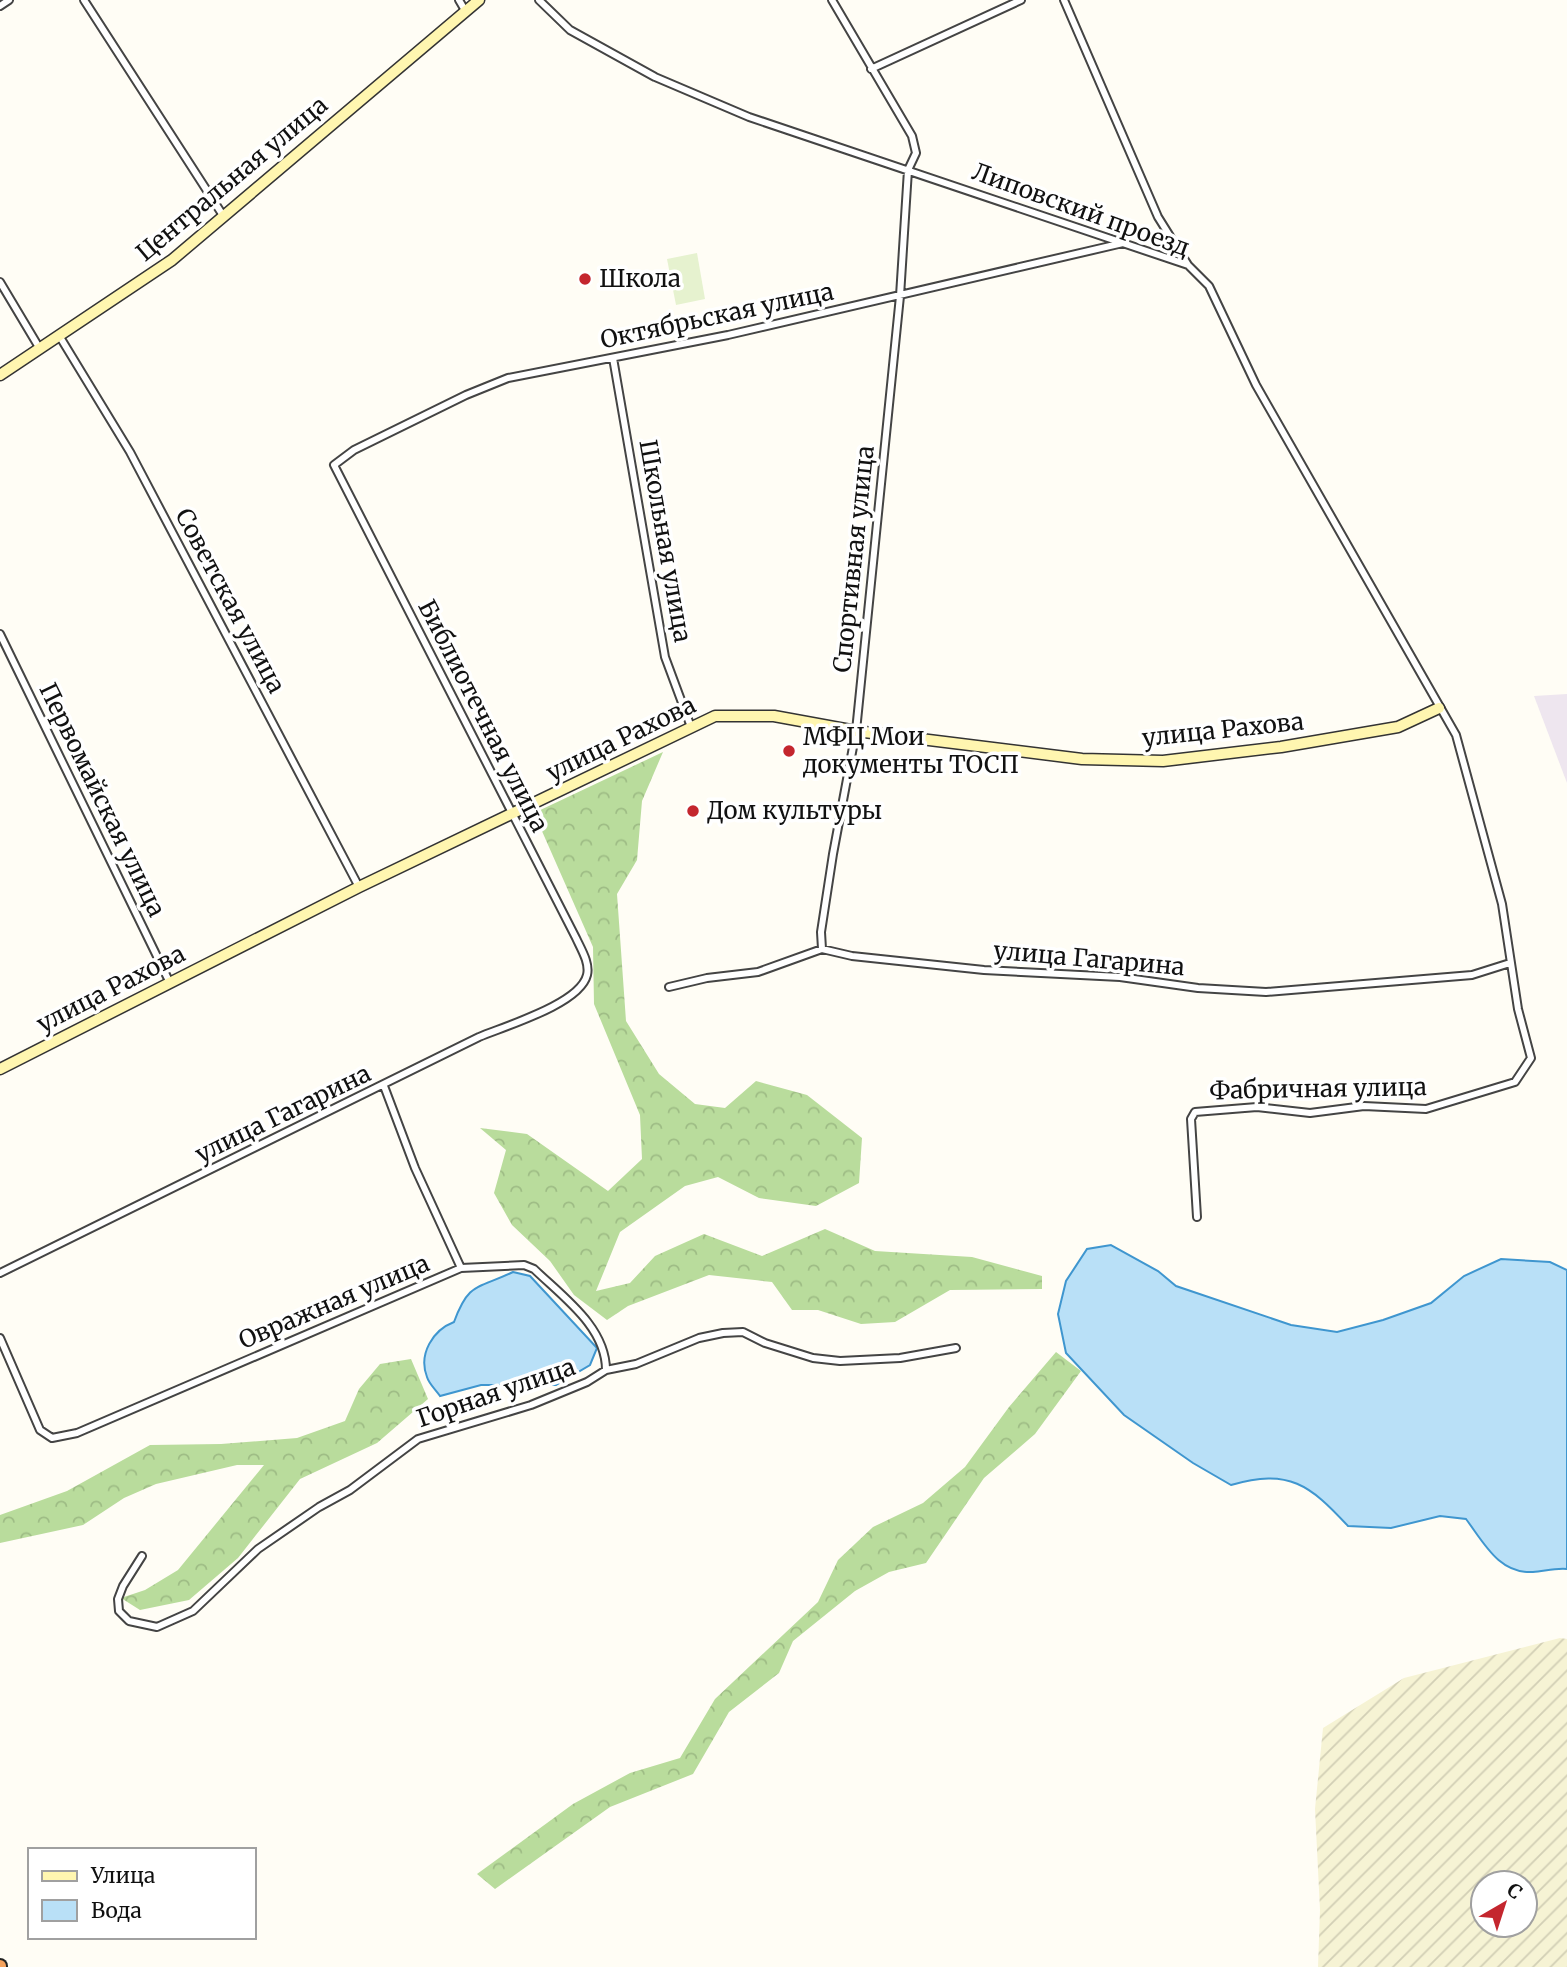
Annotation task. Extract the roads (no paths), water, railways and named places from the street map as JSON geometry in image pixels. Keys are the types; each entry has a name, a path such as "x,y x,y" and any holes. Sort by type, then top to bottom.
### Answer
{"street":[{"path":"0,6 9,0"},
{"path":"84,0 224,217"},
{"path":"459,0 466,12"},
{"name":"Центральная улица","path":"0,375 172,261 293,154 479,0"},
{"name":"Липовский проезд","path":"539,0 570,30 655,76 749,117 1188,265 1209,286 1256,385 1439,708 1457,735 1502,904 1510,963 1531,1058"},
{"name":"Спортивная улица","path":"822,949 821,932 832,854 856,730 900,296 908,170 916,153 912,136 832,0"},
{"path":"871,69 1021,0"},
{"path":"1064,0 1158,217 1188,265"},
{"name":"Октябрьская улица","path":"334,465 354,450 482,388 508,379 900,296 1123,243"},
{"path":"0,282 40,349"},
{"name":"Советская улица","path":"60,337 130,452 359,887"},
{"name":"Школьная улица","path":"613,358 665,657 691,727"},
{"name":"Библиотечная улица","path":"334,465 584,956 587,975 582,987"},
{"name":"Первомайская улица","path":"0,634 170,983"},
{"name":"улица Рахова","path":"0,1069 359,887 715,716 774,716 856,730 1082,759 1163,761 1281,747 1398,727 1439,708"},
{"path":"670,987 707,978 758,972 822,949"},
{"name":"улица Гагарина","path":"822,949 852,956 956,967 1120,977 1198,988 1266,992 1472,975 1510,963"},
{"name":"улица Гагарина","path":"0,1273 479,1037 561,1003 582,987"},
{"name":"Фабричная улица","path":"1197,1217 1191,1119 1195,1112 1257,1107 1310,1113 1364,1106 1426,1109 1515,1082 1531,1058"},
{"name":"Овражная улица","path":"0,1338 40,1430 52,1438 77,1433 461,1268 415,1168 384,1086"},
{"path":"461,1268 524,1265 534,1269 600,1338 606,1356 606,1370"},
{"name":"Горная улица","path":"142,1556 123,1586 118,1599 120,1611 129,1621 157,1627 193,1611 258,1549 350,1490 418,1439 531,1405 587,1382 606,1370 636,1364 699,1338 723,1332 743,1332 765,1343 805,1355 840,1361 900,1358 956,1348"}],"water":[{"path":"1111,1245 1158,1271 1176,1286 1291,1325 1337,1332 1431,1303 1464,1276 1501,1259 1550,1262 1567,1270 1567,1569 1533,1572 1511,1568 1486,1547 1466,1519 1440,1516 1391,1528 1348,1526 1322,1500 1297,1484 1268,1478 1231,1485 1193,1463 1124,1415 1066,1353 1058,1314 1066,1281 1087,1249"},
{"path":"513,1272 530,1276 597,1348 590,1365 556,1385 481,1385 440,1396 429,1382 425,1368 424,1360 429,1344 440,1331 454,1322 470,1293 483,1284"}],"place":[{"name":"Школа","path":"585,279"},
{"name":"МФЦ Мои документы ТОСП","path":"789,751"},
{"name":"Дом культуры","path":"693,811"}]}
